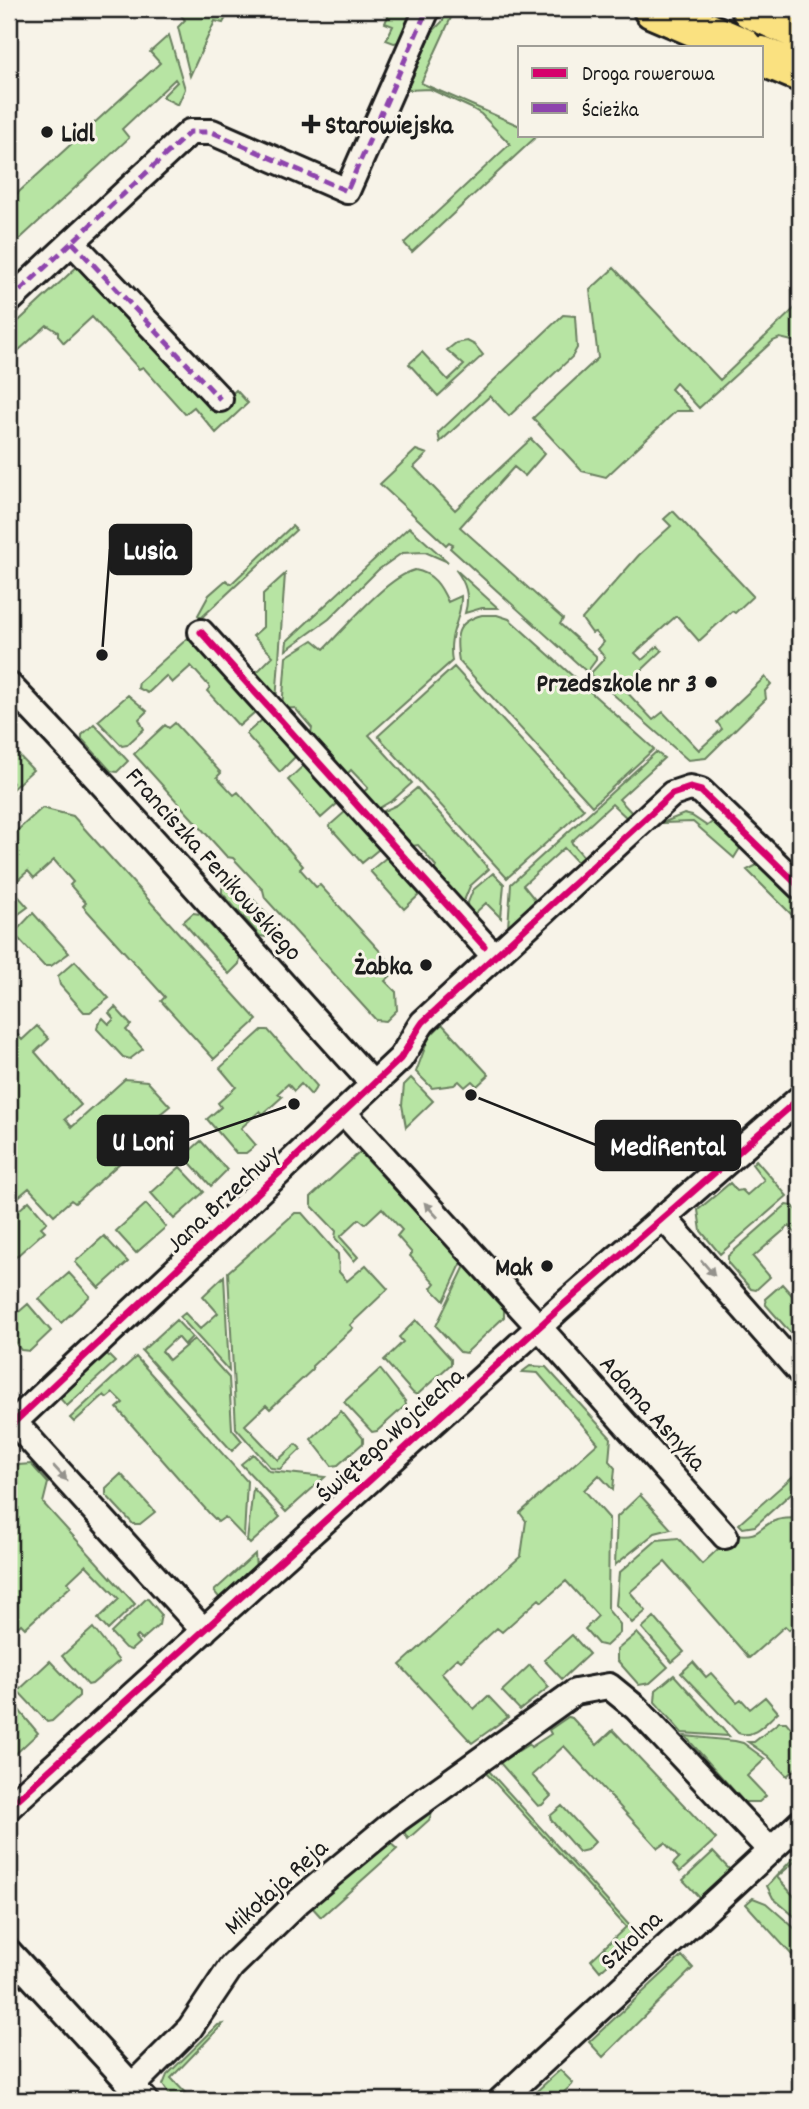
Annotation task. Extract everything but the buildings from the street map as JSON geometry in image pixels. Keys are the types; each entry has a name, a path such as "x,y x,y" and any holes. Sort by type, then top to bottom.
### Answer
{"main road":[{"path":"653,9 740,46"},
{"path":"751,9 800,31"},
{"path":"764,57 800,72"}],"street":[{"path":"9,301 190,132 212,131 347,191 426,12"},
{"path":"72,242 220,399"},
{"path":"201,632 494,956"},
{"name":"Franciszka Fenikowskiego","path":"9,685 76,754 373,1084"},
{"name":"Jana Brzechwy","path":"11,1425 344,1114 410,1046 423,1022 672,794 690,788 701,791 800,887"},
{"name":"Świętego Wojciecha","path":"9,1807 539,1327 800,1098"},
{"name":"Adama Asnyka","path":"344,1114 725,1536"},
{"path":"663,1217 800,1372"},
{"path":"11,1425 204,1631"},
{"name":"Mikołaja Reja","path":"139,2093 190,2028 232,1967 299,1901 387,1827 575,1692 609,1686 636,1708 771,1850"},
{"name":"Szkolna","path":"501,2100 800,1823"},
{"path":"9,1952 139,2093"}],"green space":[{"path":"182,9 218,9 228,14 223,23 215,21 190,76 178,27 185,20 178,12"},
{"path":"391,9 418,9 404,41 394,43 386,40 393,26 385,23"},
{"path":"449,9 455,9 421,83 518,125 518,136 537,136 412,252 404,243 510,144 481,114 471,108 430,89 407,90 432,32"},
{"path":"169,35 185,89 178,105 162,97 177,82 175,79 122,129 129,138 9,249 9,201 160,63 150,52"},
{"path":"80,264 218,407 236,390 248,403 216,433 194,407 185,414 143,367 139,369 92,317 64,343 58,332 47,325 9,359 9,330"},
{"path":"614,268 720,380 800,303 800,343 780,338 773,341 699,408 676,383 671,389 692,411 676,411 606,477 582,471 533,418 598,358 590,290"},
{"path":"563,315 575,316 577,348 572,357 509,416 490,396 440,442 438,433"},
{"path":"467,341 475,345 483,355 438,396 409,364 422,352 448,380 464,365 447,350 456,343"},
{"path":"531,439 545,453 525,476 514,467 460,527 563,619 560,624 596,656 587,672 450,548 453,544 449,542 446,545 380,484 416,450 427,454 414,467 455,510"},
{"path":"673,511 753,596 699,641 678,617 675,617 635,653 642,660 658,646 662,651 623,688 653,720 663,712 699,750 722,729 717,722 765,677 771,684 765,691 766,699 706,758 688,760 590,674 605,658 598,649 604,642 595,632 592,633 582,619 639,555 671,526 664,519"},
{"path":"292,526 296,530 201,618 198,615 209,595 226,580 231,584"},
{"path":"409,527 448,562 425,552 402,553 378,570 329,619 286,650 287,641"},
{"path":"455,569 498,608 482,608 465,613 466,590"},
{"path":"415,570 436,581 448,602 461,596 451,642 452,661 369,735 412,783 393,800 374,811 360,795 368,788 351,770 344,777 310,739 312,728 295,708 282,709 286,657 313,640 324,649 380,592"},
{"path":"285,574 276,702 254,675 273,656 253,636 263,627 263,594"},
{"path":"482,615 497,615 509,619 654,749 592,806 459,661 459,631 466,622"},
{"path":"188,638 196,639 254,704 255,712 239,726 207,691 210,687 191,666 172,683 166,676 148,693 138,688 139,682"},
{"path":"454,667 584,809 507,878 378,736"},
{"path":"128,695 147,711 139,719 144,729 127,745 122,746 98,721"},
{"path":"263,719 268,720 296,750 296,756 280,772 246,734"},
{"path":"175,723 221,773 217,777 234,795 238,792 303,866 300,869 316,887 320,885 397,970 385,981 396,992 397,1010 386,1021 376,1020 265,898 263,890 233,858 227,857 134,754 165,725 169,728"},
{"path":"94,724 128,761 117,772 111,771 82,739 82,735"},
{"path":"9,745 33,770 9,792 13,783 9,778"},
{"path":"656,752 664,758 619,799 632,813 627,818 612,804 571,842 584,857 578,863 564,848 523,885 536,901 508,927 511,884"},
{"path":"304,765 310,766 338,797 338,803 321,818 288,780"},
{"path":"417,788 489,869 470,886 461,908 433,876 436,866 418,845 406,847 377,814 397,805"},
{"path":"42,808 73,816 257,1020 214,1059 161,1001 165,997 83,906 86,903 70,885 73,882 54,860 34,878 28,871 10,887 28,907 9,921 9,838"},
{"path":"346,811 353,813 379,841 379,849 362,863 329,826"},
{"path":"684,814 707,826 715,820 742,845 734,858 693,822 662,823"},
{"path":"387,857 394,858 420,887 420,894 404,909 370,871"},
{"path":"761,863 800,901 800,923 747,870"},
{"path":"493,873 504,884 501,918 486,903 472,916 465,910 473,890"},
{"path":"234,878 278,927 266,937 260,936 222,893 222,888"},
{"path":"33,913 69,953 51,966 44,966 17,937 16,931"},
{"path":"193,913 200,914 240,957 239,964 229,974 183,922"},
{"path":"75,961 109,998 90,1012 84,1012 60,985 58,976"},
{"path":"115,1007 131,1025 126,1030 143,1049 130,1059 123,1057 97,1029 103,1018 109,1024 114,1019 109,1013"},
{"path":"442,1024 489,1075 477,1086 472,1081 465,1087 459,1081 454,1085 432,1088 416,1072 429,1037"},
{"path":"9,1025 22,1040 37,1026 49,1039 35,1052 81,1105 65,1119 72,1127 125,1079 147,1081 170,1106 154,1119 157,1123 119,1157 122,1161 75,1203 71,1200 54,1215 29,1188 16,1199 9,1199"},
{"path":"262,1030 268,1030 317,1086 311,1095 301,1084 294,1091 288,1084 278,1093 282,1097 263,1114 260,1111 241,1128 256,1145 246,1153 236,1153 207,1119 221,1107 218,1103 236,1087 220,1068"},
{"path":"411,1078 433,1101 406,1127 402,1105 404,1085"},
{"path":"201,1141 227,1170 211,1186 184,1156"},
{"path":"360,1152 462,1262 444,1301 431,1288 435,1283 410,1256 412,1253 397,1236 402,1230 382,1208 365,1224 359,1219 340,1237 358,1257 354,1261 335,1238 336,1231 311,1205 311,1197"},
{"path":"756,1160 787,1196 720,1254 701,1231 698,1210 730,1183 737,1191 742,1190 747,1195 764,1180 752,1164"},
{"path":"180,1167 204,1192 174,1219 151,1193"},
{"path":"29,1201 47,1222 41,1227 45,1231 9,1263 9,1208 19,1210"},
{"path":"146,1204 166,1227 136,1253 116,1231"},
{"path":"786,1205 793,1206 800,1214 800,1238 789,1226 753,1257 770,1277 756,1290 751,1289 728,1263 728,1256"},
{"path":"295,1213 302,1213 338,1254 339,1272 347,1281 366,1265 388,1289 350,1325 353,1328 312,1366 313,1369 270,1409 266,1405 245,1425 278,1460 296,1444 301,1449 280,1469 271,1468 236,1428 228,1272"},
{"path":"104,1236 128,1262 99,1288 75,1262"},
{"path":"465,1266 504,1308 504,1317 466,1353 460,1352 436,1326"},
{"path":"69,1273 90,1296 61,1323 39,1299"},
{"path":"224,1276 229,1371 180,1317 185,1313 200,1329 218,1313 203,1296"},
{"path":"782,1284 800,1304 800,1327 794,1333 790,1332 766,1305 765,1299"},
{"path":"28,1304 51,1331 30,1351 21,1350 9,1336 9,1315 12,1318"},
{"path":"176,1320 192,1337 184,1345 177,1337 162,1351 169,1360 194,1339 229,1378 232,1429 242,1441 232,1451 142,1351"},
{"path":"416,1320 451,1359 451,1364 417,1395 384,1360 403,1342 399,1337"},
{"path":"101,1352 115,1362 67,1406 56,1394"},
{"path":"136,1357 247,1481 244,1537 225,1517 218,1522 209,1513 117,1408 123,1403 113,1393 107,1398 104,1395 74,1422 70,1418"},
{"path":"530,1366 546,1367 611,1438 609,1461 615,1468 613,1490 599,1475 584,1490 609,1518 608,1610 620,1624 620,1633 606,1646 598,1644 585,1629 598,1616 566,1581 542,1602 539,1599 502,1632 497,1628 461,1661 457,1658 441,1673 474,1709 488,1696 508,1717 472,1743 400,1665 521,1556 526,1521 520,1513 598,1443 538,1373 522,1372"},
{"path":"380,1369 406,1405 377,1431 372,1432 344,1402"},
{"path":"341,1411 363,1438 363,1443 338,1465 332,1466 311,1439"},
{"path":"253,1454 269,1471 325,1477 286,1512 241,1464"},
{"path":"31,1464 48,1483 43,1503 135,1604 108,1630 98,1619 119,1599 86,1565 68,1582 71,1586 25,1628 21,1624 9,1635 9,1473 18,1465"},
{"path":"800,1470 800,1485 755,1526 743,1528 739,1524"},
{"path":"121,1474 155,1512 140,1524 133,1524 106,1495 106,1488"},
{"path":"253,1488 280,1517 250,1544 247,1541"},
{"path":"640,1495 671,1529 655,1533 615,1565 617,1517"},
{"path":"800,1518 800,1620 789,1630 785,1626 749,1658 665,1562 630,1592 646,1611 632,1623 616,1605 619,1573 657,1540 678,1538 702,1564 734,1534 755,1533 777,1520"},
{"path":"255,1554 256,1571 222,1601 214,1591"},
{"path":"147,1598 161,1614 159,1625 142,1640 138,1636 135,1638 139,1643 131,1650 125,1648 111,1633"},
{"path":"654,1617 684,1652 672,1662 642,1628"},
{"path":"93,1628 119,1661 88,1685 62,1656"},
{"path":"637,1633 668,1667 650,1683 639,1685 617,1660 617,1650"},
{"path":"572,1635 589,1654 562,1679 544,1660"},
{"path":"50,1661 79,1692 79,1696 52,1721 47,1722 18,1691"},
{"path":"693,1662 706,1677 711,1673 737,1702 741,1699 750,1709 765,1697 778,1712 755,1732 738,1733 681,1673"},
{"path":"530,1665 549,1687 520,1710 502,1691"},
{"path":"674,1675 729,1736 682,1733 655,1702 656,1690"},
{"path":"9,1698 38,1733 9,1760"},
{"path":"568,1717 597,1745 613,1730 716,1839 680,1872 673,1864 679,1858 665,1843 658,1848 564,1746 532,1775 551,1796 538,1806 500,1763 529,1744 531,1747 551,1734 549,1730"},
{"path":"779,1722 786,1722 800,1739 800,1764 787,1776 768,1756 748,1742 754,1742"},
{"path":"685,1736 743,1743 765,1759 747,1776 766,1796 759,1802 744,1802"},
{"path":"472,1771 489,1771 639,1936 600,1971 591,1960 626,1927 487,1774 470,1777 435,1805 429,1820 408,1839 401,1826"},
{"path":"562,1806 595,1842 587,1850 579,1852 551,1820 550,1816"},
{"path":"389,1842 397,1849 321,1917 311,1906"},
{"path":"800,1851 800,1857 777,1877 800,1903 800,1921 773,1898 767,1886"},
{"path":"713,1852 730,1870 700,1898 683,1880"},
{"path":"753,1898 766,1903 800,1933 800,1964 746,1904"},
{"path":"682,1956 693,1968 603,2057 589,2042"},
{"path":"223,2024 171,2078 192,2100 173,2100 163,2085 167,2075 218,2025"},
{"path":"560,2070 572,2085 555,2100 527,2100"}],"marked path":[{"path":"9,301 190,132 212,132 347,191 426,12"},
{"path":"72,242 220,399"}],"cycle path":[{"path":"201,632 484,946"},
{"path":"9,1427 400,1059 423,1022 672,794 690,788 701,791 800,887"},
{"path":"9,1807 562,1306 800,1098"}],"place":[{"name":"Starowiejska","path":"311,124"},
{"name":"Lidl","path":"47,132"},
{"name":"Lusia","path":"102,655"},
{"name":"Przedszkole nr 3","path":"711,682"},
{"name":"Żabka","path":"426,965"},
{"name":"MediRental","path":"471,1095"},
{"name":"U Loni","path":"294,1104"},
{"name":"Mak","path":"547,1266"}]}
